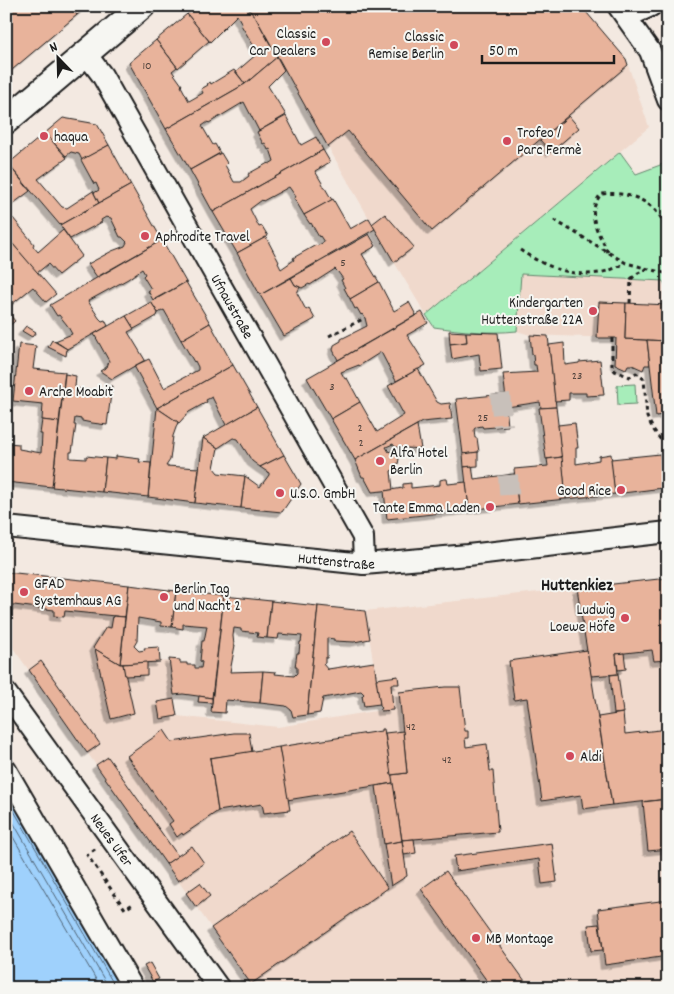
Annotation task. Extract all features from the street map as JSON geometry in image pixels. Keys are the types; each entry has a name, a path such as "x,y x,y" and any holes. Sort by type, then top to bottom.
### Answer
{"main road":[{"path":"6,121 142,6"}],"street":[{"path":"651,6 622,12 650,51 668,100"},
{"name":"Ufnaustraße","path":"86,54 102,75 363,537 364,564"},
{"name":"Huttenstraße","path":"6,527 364,564 468,555 668,532"},
{"name":"Neues Ufer","path":"6,693 219,988"},
{"path":"6,770 134,988"}],"path":[{"path":"608,252 596,226 592,210 601,194 616,193 629,195 644,201 657,211 665,223 668,235"},
{"path":"554,220 626,263 668,274"},
{"path":"520,250 551,268 571,272 590,274 607,271 626,263"},
{"path":"630,303 631,279 647,269"},
{"path":"329,336 365,318"},
{"path":"612,338 612,367 615,371 630,376 636,374 644,379 647,417 668,450"},
{"path":"95,849 87,854 125,909 133,904"}],"shaded area":[{"path":"246,6 581,6 626,59 649,127 426,315"},
{"name":"Kindergarten Huttenstraße 22A","path":"520,274 663,281 668,291 668,341 647,340 650,365 645,365 643,370 632,365 628,365 626,369 615,364 616,338 530,335 517,331"},
{"path":"6,572 129,585 120,664 169,661 177,716 278,727 381,710 365,611 668,578 668,988 254,988 6,638"}],"green space":[{"path":"620,152 636,174 663,164 668,177 668,291 663,281 521,274 517,331 476,332 434,327 426,315"},
{"path":"635,384 636,404 618,405 617,385"}],"water":[{"path":"6,787 122,988 14,988 6,977"}],"building":[{"path":"6,6 70,6 77,15 6,75"},
{"path":"70,6 88,6 77,15"},
{"path":"197,6 246,6 256,18 277,57 245,84 236,72 258,53 237,15 210,42 187,14"},
{"path":"246,6 581,6 626,59 628,65 432,231 348,131 328,147 256,18"},
{"path":"187,14 209,41 178,68 156,40"},
{"path":"156,40 177,67 172,71 182,85 189,101 203,93 201,89 207,84 210,82 211,84 234,70 245,84 166,129 129,63"},
{"path":"277,57 284,70 268,86 286,115 259,131 244,102 208,122 202,126 220,153 190,170 166,129 245,84"},
{"path":"286,116 301,145 316,137 323,150 213,212 190,170 221,153 234,182 241,182 249,176 248,174 274,161 270,149 268,150 265,143 263,144 257,132"},
{"path":"569,116 579,128 551,152 540,140"},
{"path":"63,118 97,124 109,145 82,160 79,154 71,152 66,156 45,133"},
{"path":"45,133 67,158 38,179 62,207 67,208 93,191 99,203 60,225 8,164"},
{"path":"109,145 131,185 99,203 94,193 99,190 81,160"},
{"path":"323,150 330,162 315,171 332,200 304,215 289,187 262,200 250,209 259,227 262,226 268,236 237,253 213,212"},
{"path":"8,164 30,191 6,209 6,166"},
{"path":"131,185 162,240 97,277 88,264 125,246 127,242 120,237 111,218 106,217 101,220 102,222 70,239 60,225"},
{"path":"333,199 350,229 369,218 375,229 260,295 237,253 266,237 281,269 294,260 293,258 324,242 304,215"},
{"path":"6,213 11,219 13,218 34,244 33,246 38,252 63,230 82,256 58,275 48,264 37,273 6,236"},
{"path":"385,214 414,247 394,262 372,224"},
{"path":"369,234 376,246 362,254 379,282 350,299 341,280 343,279 335,269 310,285 302,288 295,285 291,278"},
{"path":"6,236 56,294 46,302 33,287 6,309 6,268 11,264 6,258"},
{"path":"162,240 186,282 153,300 148,291 151,289 143,276 145,274 142,269 88,301 99,318 102,321 105,320 108,326 67,349 55,341 72,334 50,305"},
{"path":"291,278 295,285 300,287 297,293 306,310 309,308 315,319 284,336 260,295"},
{"path":"186,282 210,323 181,340 164,310 158,313 151,302"},
{"path":"379,282 394,311 409,302 416,315 338,360 333,350 334,345 341,341 341,339 367,326 365,318 357,308 355,309 350,299"},
{"path":"151,302 158,313 157,316 134,329 126,316"},
{"path":"599,302 626,303 625,339 647,340 650,365 645,365 643,370 632,365 628,365 626,369 615,364 616,338 597,338"},
{"path":"626,303 668,305 668,341 625,339"},
{"path":"6,310 15,321 7,328 6,327"},
{"path":"422,312 428,323 407,335 426,365 396,381 381,352 359,366 341,372 345,379 347,378 360,402 331,419 307,378"},
{"path":"126,316 134,329 128,332 145,360 112,379 100,371 107,367 109,361 94,334"},
{"path":"210,323 233,365 157,408 134,366 149,359 164,388 198,370 195,361 181,340"},
{"path":"26,326 36,332 32,337 22,331"},
{"path":"449,331 466,332 467,342 450,344"},
{"path":"466,332 498,333 502,369 481,371 479,354 452,359 450,344 467,342"},
{"path":"530,335 548,336 556,407 541,408 540,402 507,407 503,374 537,372 536,365 534,365"},
{"path":"52,340 67,349 66,356 48,347"},
{"path":"647,340 668,341 668,357 662,357 668,372 668,414 656,416"},
{"path":"564,343 565,365 600,360 604,395 586,396 586,393 569,393 569,400 555,401 549,345"},
{"path":"19,344 36,346 33,369 65,372 59,422 42,420 43,404 13,401"},
{"path":"233,365 257,407 226,425 212,397 189,412 179,423 157,408"},
{"path":"418,369 437,402 441,404 450,403 452,419 422,422 355,460 331,419 360,402 377,432 404,415 388,386"},
{"path":"65,374 76,376 75,387 80,389 106,392 112,386 107,425 75,418 74,425 76,425 72,452 70,452 70,458 86,459 86,456 106,458 102,492 52,487"},
{"path":"505,394 508,426 477,427 474,429 479,452 463,454 456,399"},
{"path":"257,407 284,455 260,467 252,461 238,439 233,438 218,448 203,438"},
{"path":"556,407 562,457 546,459 539,408"},
{"path":"157,408 178,422 173,436 170,460 166,466 199,468 195,503 148,497"},
{"path":"42,420 59,422 52,487 6,482 8,443 19,444 19,449 41,453 42,434 40,434"},
{"path":"575,423 578,448 576,448 576,464 599,460 599,456 611,454 615,494 566,499 558,425"},
{"path":"417,425 421,449 395,447 393,444 386,447 389,452 399,459 398,464 394,465 395,469 391,471 393,490 372,492 364,477 362,477 355,460"},
{"path":"203,438 218,448 214,468 218,473 245,476 241,508 195,503"},
{"path":"478,452 478,466 464,467 463,454"},
{"path":"668,453 668,488 663,488 660,454"},
{"path":"660,454 663,488 615,494 611,459"},
{"path":"284,455 301,484 282,512 241,508 245,476 260,487 269,473 260,467"},
{"path":"116,456 140,459 139,462 151,463 148,497 102,492 106,458 116,459"},
{"path":"562,457 566,499 518,504 514,469 548,466 547,459"},
{"path":"472,466 474,479 514,474 518,504 469,510 464,467"},
{"path":"447,479 448,484 466,482 469,510 387,519 384,491 403,488 403,484 411,483 411,488 440,485 440,480"},
{"path":"6,572 129,585 125,617 65,611 64,617 54,616 54,610 6,604"},
{"name":"Ludwig Loewe Höfe","path":"668,578 668,648 665,649 667,660 654,661 652,650 616,654 618,674 591,676 577,588"},
{"path":"129,585 176,591 172,627 161,626 161,622 138,618 137,641 134,646 139,651 145,650 144,648 159,647 160,662 120,664"},
{"path":"176,591 224,596 212,698 183,694 174,695 169,659 180,660 180,663 187,663 187,665 195,665 195,668 201,668 202,641 204,641 207,626 183,624 183,629 172,627"},
{"path":"224,596 271,601 267,638 257,637 258,633 241,631 241,629 234,628 233,636 235,645 230,672 263,671 260,703 226,700 225,713 211,712"},
{"path":"271,601 318,606 307,715 293,717 291,710 286,706 260,703 263,671 294,676 297,673 297,667 295,667 302,636 279,634 278,639 267,638"},
{"path":"318,606 365,611 370,639 354,642 334,641 334,639 327,638 327,658 325,658 325,663 323,664 328,670 374,662 380,704 364,706 362,696 364,694 361,691 323,698 320,713 307,715"},
{"path":"113,616 125,617 120,664 93,648 106,627 111,628"},
{"path":"95,649 123,664 134,713 111,719"},
{"name":"Aldi","path":"587,650 612,805 583,809 581,795 542,801 527,698 514,700 509,661"},
{"path":"624,653 626,669 618,670 616,654"},
{"path":"41,661 100,744 87,753 29,670"},
{"path":"147,662 147,675 125,676 123,664"},
{"path":"618,674 623,713 614,714 610,675"},
{"path":"398,676 399,684 391,684 393,710 381,711 376,679"},
{"path":"460,687 465,731 468,731 468,738 465,738 466,747 487,744 490,771 493,771 498,832 402,840 391,775 407,773 399,692"},
{"path":"199,696 212,698 212,703 198,702"},
{"path":"174,699 177,716 160,719 157,702"},
{"path":"623,713 625,734 668,729 668,799 612,805 598,717"},
{"path":"381,729 384,729 393,783 287,800 279,747 381,731"},
{"path":"164,730 172,742 234,733 249,733 252,752 210,758 218,811 183,835 182,833 177,837 169,824 173,821 127,756"},
{"path":"403,731 407,773 391,775 385,733"},
{"path":"279,747 290,810 264,813 262,804 218,811 210,758"},
{"path":"108,757 178,856 166,864 96,765"},
{"path":"393,783 402,841 384,844 376,786"},
{"path":"668,799 668,849 648,851 643,802"},
{"path":"349,831 388,888 251,984 211,928"},
{"path":"414,839 416,853 404,855 402,840"},
{"path":"402,841 407,876 391,886 384,844"},
{"path":"552,843 557,882 542,884 539,859 456,871 454,856"},
{"path":"192,846 204,863 178,881 166,864"},
{"name":"MB Montage","path":"446,871 530,988 492,988 421,889"},
{"path":"200,883 210,896 196,907 186,893"},
{"path":"668,900 668,956 605,965 598,909"},
{"path":"599,924 603,950 591,951 588,925"},
{"path":"150,963 159,979 153,982 144,966"}],"tunnel":[{"path":"500,394 503,426"},
{"path":"508,475 510,505"}],"place":[{"name":"Classic Car Dealers","path":"326,42"},
{"name":"Classic Remise Berlin","path":"454,45"},
{"name":"haqua","path":"44,136"},
{"name":"Trofeo / Parc Fermè","path":"507,141"},
{"name":"Aphrodite Travel","path":"145,236"},
{"name":"Kindergarten Huttenstraße 22A","path":"593,311"},
{"name":"Arche Moabit","path":"29,391"},
{"name":"Alfa Hotel Berlin","path":"380,461"},
{"name":"Good Rice","path":"621,490"},
{"name":"U.S.O. GmbH","path":"280,493"},
{"name":"Tante Emma Laden","path":"490,507"},
{"name":"GFAD Systemhaus AG","path":"24,592"},
{"name":"Berlin Tag und Nacht 2","path":"164,597"},
{"name":"Ludwig Loewe Höfe","path":"625,618"},
{"name":"Aldi","path":"570,756"},
{"name":"MB Montage","path":"476,938"}],"district":[{"name":"Huttenkiez","path":"577,584"}]}
